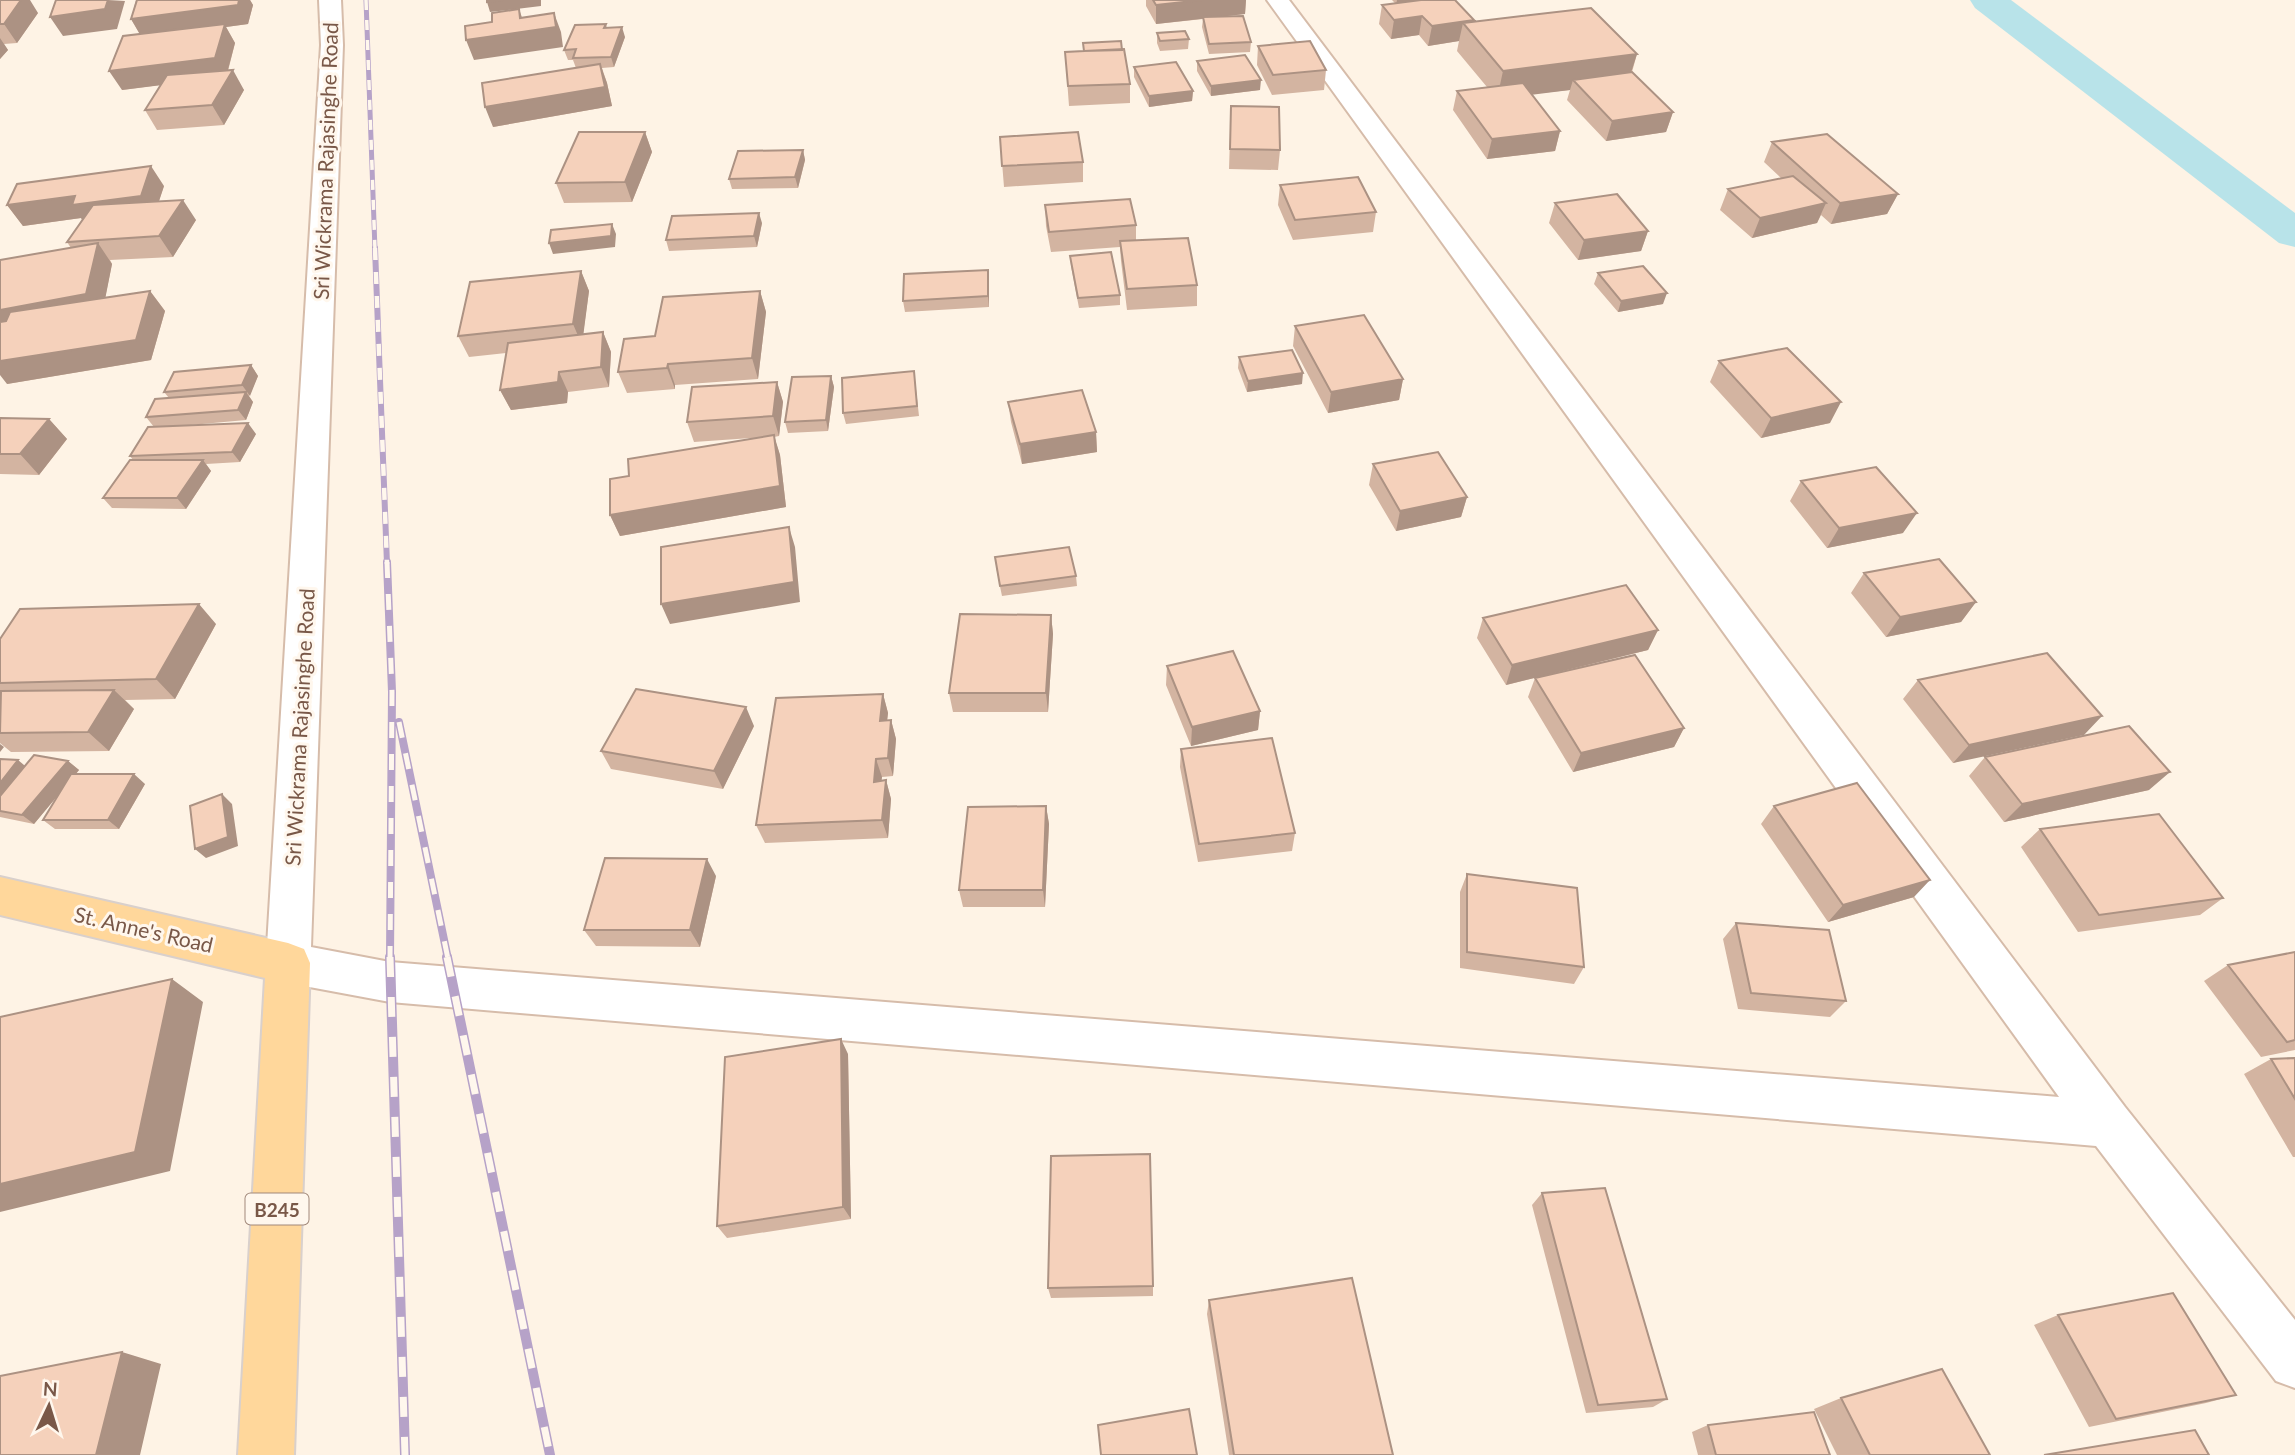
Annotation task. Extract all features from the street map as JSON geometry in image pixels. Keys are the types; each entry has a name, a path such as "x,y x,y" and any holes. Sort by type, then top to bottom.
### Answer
{"main road":[{"name":"St. Anne's Road","path":"0,896 288,962"},
{"name":"Sri Wickrama Rajasinghe Road","path":"266,1455 288,962"}],"street":[{"name":"Sri Wickrama Rajasinghe Road","path":"288,962 332,45 330,0"},
{"path":"1278,0 2108,1124 2295,1362"},
{"path":"288,962 390,982 2108,1124"}],"building":[{"path":"0,0 21,0 4,24 0,24"},
{"path":"56,0 108,0 105,9 50,17"},
{"path":"137,0 239,0 238,5 131,19"},
{"path":"1153,0 1202,0 1156,5"},
{"path":"1421,0 1455,0 1474,20 1432,26 1422,16 1394,20 1382,5"},
{"path":"1591,8 1637,54 1503,71 1463,23"},
{"path":"519,9 520,18 554,13 556,27 466,40 465,26 492,22 492,13"},
{"path":"1243,16 1251,42 1209,44 1203,17"},
{"path":"225,24 215,58 109,71 123,36"},
{"path":"606,24 604,28 622,27 611,57 573,58 576,49 564,50 575,25"},
{"path":"1185,31 1189,39 1160,41 1157,33"},
{"path":"1121,41 1122,50 1084,51 1083,43"},
{"path":"1310,41 1326,70 1273,75 1258,46"},
{"path":"1124,49 1130,84 1068,86 1065,52"},
{"path":"1245,55 1261,80 1211,86 1197,61"},
{"path":"1176,62 1193,91 1149,96 1134,67"},
{"path":"600,64 605,87 485,107 482,83"},
{"path":"233,70 212,105 145,110 167,75"},
{"path":"1632,72 1673,112 1612,121 1573,80"},
{"path":"1523,83 1560,131 1492,139 1457,91"},
{"path":"1231,106 1279,107 1280,150 1230,149"},
{"path":"579,132 645,132 625,182 556,183"},
{"path":"1078,132 1083,162 1002,166 1000,137"},
{"path":"1827,134 1898,194 1840,203 1772,142"},
{"path":"803,150 795,177 729,179 738,151"},
{"path":"151,166 141,196 72,205 75,196 7,205 17,184"},
{"path":"1793,176 1826,203 1760,218 1728,189"},
{"path":"1358,177 1376,212 1295,220 1280,185"},
{"path":"1617,194 1648,231 1584,240 1555,203"},
{"path":"1130,199 1136,225 1049,232 1045,205"},
{"path":"183,200 159,236 67,242 93,205"},
{"path":"759,213 754,236 666,240 672,216"},
{"path":"612,224 611,236 549,243 551,230"},
{"path":"1188,238 1197,285 1127,289 1120,241"},
{"path":"98,243 86,294 0,310 0,260"},
{"path":"1111,252 1120,295 1078,298 1070,256"},
{"path":"1643,266 1667,293 1621,301 1598,273"},
{"path":"988,270 988,296 903,301 904,274"},
{"path":"581,271 573,324 458,336 470,282"},
{"path":"150,291 136,340 0,361 0,322 6,321 10,312"},
{"path":"760,291 752,358 668,364 667,368 618,372 624,339 655,336 663,297"},
{"path":"1364,315 1403,379 1331,392 1295,326"},
{"path":"603,332 601,367 559,372 558,382 500,390 508,343"},
{"path":"1787,348 1841,402 1771,418 1719,361"},
{"path":"1292,350 1303,373 1248,381 1239,357"},
{"path":"251,365 242,385 164,392 174,372"},
{"path":"914,371 917,406 843,413 842,378"},
{"path":"831,376 826,420 785,422 792,377"},
{"path":"777,382 773,416 687,422 692,387"},
{"path":"1082,390 1096,432 1020,444 1008,402"},
{"path":"246,392 238,410 146,417 155,399"},
{"path":"0,418 49,419 20,454 0,454"},
{"path":"248,423 232,452 130,456 148,427"},
{"path":"774,435 780,486 610,515 610,479 629,476 628,459"},
{"path":"1438,452 1467,497 1400,511 1373,464"},
{"path":"130,460 203,460 177,498 103,498"},
{"path":"1876,467 1917,513 1839,528 1801,481"},
{"path":"789,527 794,582 661,604 661,547"},
{"path":"1069,547 1076,576 1000,586 995,557"},
{"path":"1939,559 1976,602 1900,617 1864,573"},
{"path":"1626,585 1658,630 1512,665 1483,618"},
{"path":"199,604 156,679 0,683 0,639 20,609"},
{"path":"960,614 1051,615 1046,693 949,693"},
{"path":"1233,651 1260,711 1192,727 1167,666"},
{"path":"2047,653 2102,716 1969,745 1918,680"},
{"path":"1635,655 1684,728 1581,753 1535,678"},
{"path":"636,689 746,707 714,771 601,751"},
{"path":"114,690 88,732 0,733 1,691"},
{"path":"883,694 880,721 891,720 888,758 876,759 874,782 886,780 882,820 756,825 776,698"},
{"path":"2129,726 2170,772 2022,804 1985,757"},
{"path":"1272,738 1295,833 1199,844 1181,749"},
{"path":"34,755 68,761 22,815 0,811 0,796"},
{"path":"0,759 18,760 0,783"},
{"path":"71,774 134,774 108,820 43,820"},
{"path":"1857,783 1930,880 1843,905 1774,806"},
{"path":"222,794 228,837 195,849 190,806"},
{"path":"1046,806 1043,890 959,890 968,807"},
{"path":"2159,814 2223,898 2099,915 2040,829"},
{"path":"605,858 707,859 690,930 584,930"},
{"path":"1467,874 1577,888 1584,967 1467,952"},
{"path":"1736,923 1829,930 1846,1001 1751,993"},
{"path":"2295,952 2295,1040 2287,1042 2228,965"},
{"path":"172,979 135,1152 0,1184 0,1017"},
{"path":"841,1039 843,1207 717,1226 725,1057"},
{"path":"2295,1058 2295,1099 2271,1059"},
{"path":"1150,1154 1153,1286 1048,1288 1051,1156"},
{"path":"1605,1188 1667,1399 1598,1405 1542,1193"},
{"path":"1352,1278 1393,1455 1234,1455 1209,1300"},
{"path":"2173,1293 2236,1395 2116,1419 2058,1315"},
{"path":"122,1352 96,1455 0,1455 0,1376"},
{"path":"1942,1369 1990,1455 1870,1455 1841,1398"},
{"path":"1189,1409 1197,1455 1101,1455 1098,1425"},
{"path":"1814,1412 1830,1455 1716,1455 1708,1425"},
{"path":"2195,1430 2209,1455 2044,1455"}],"waterway":[{"path":"1988,0 2295,234"}],"railway":[{"path":"366,0 375,250"},
{"path":"375,248 387,564"},
{"path":"387,562 392,692 390,957"},
{"path":"399,722 448,959"},
{"path":"390,957 405,1455"},
{"path":"447,957 550,1455"}]}
